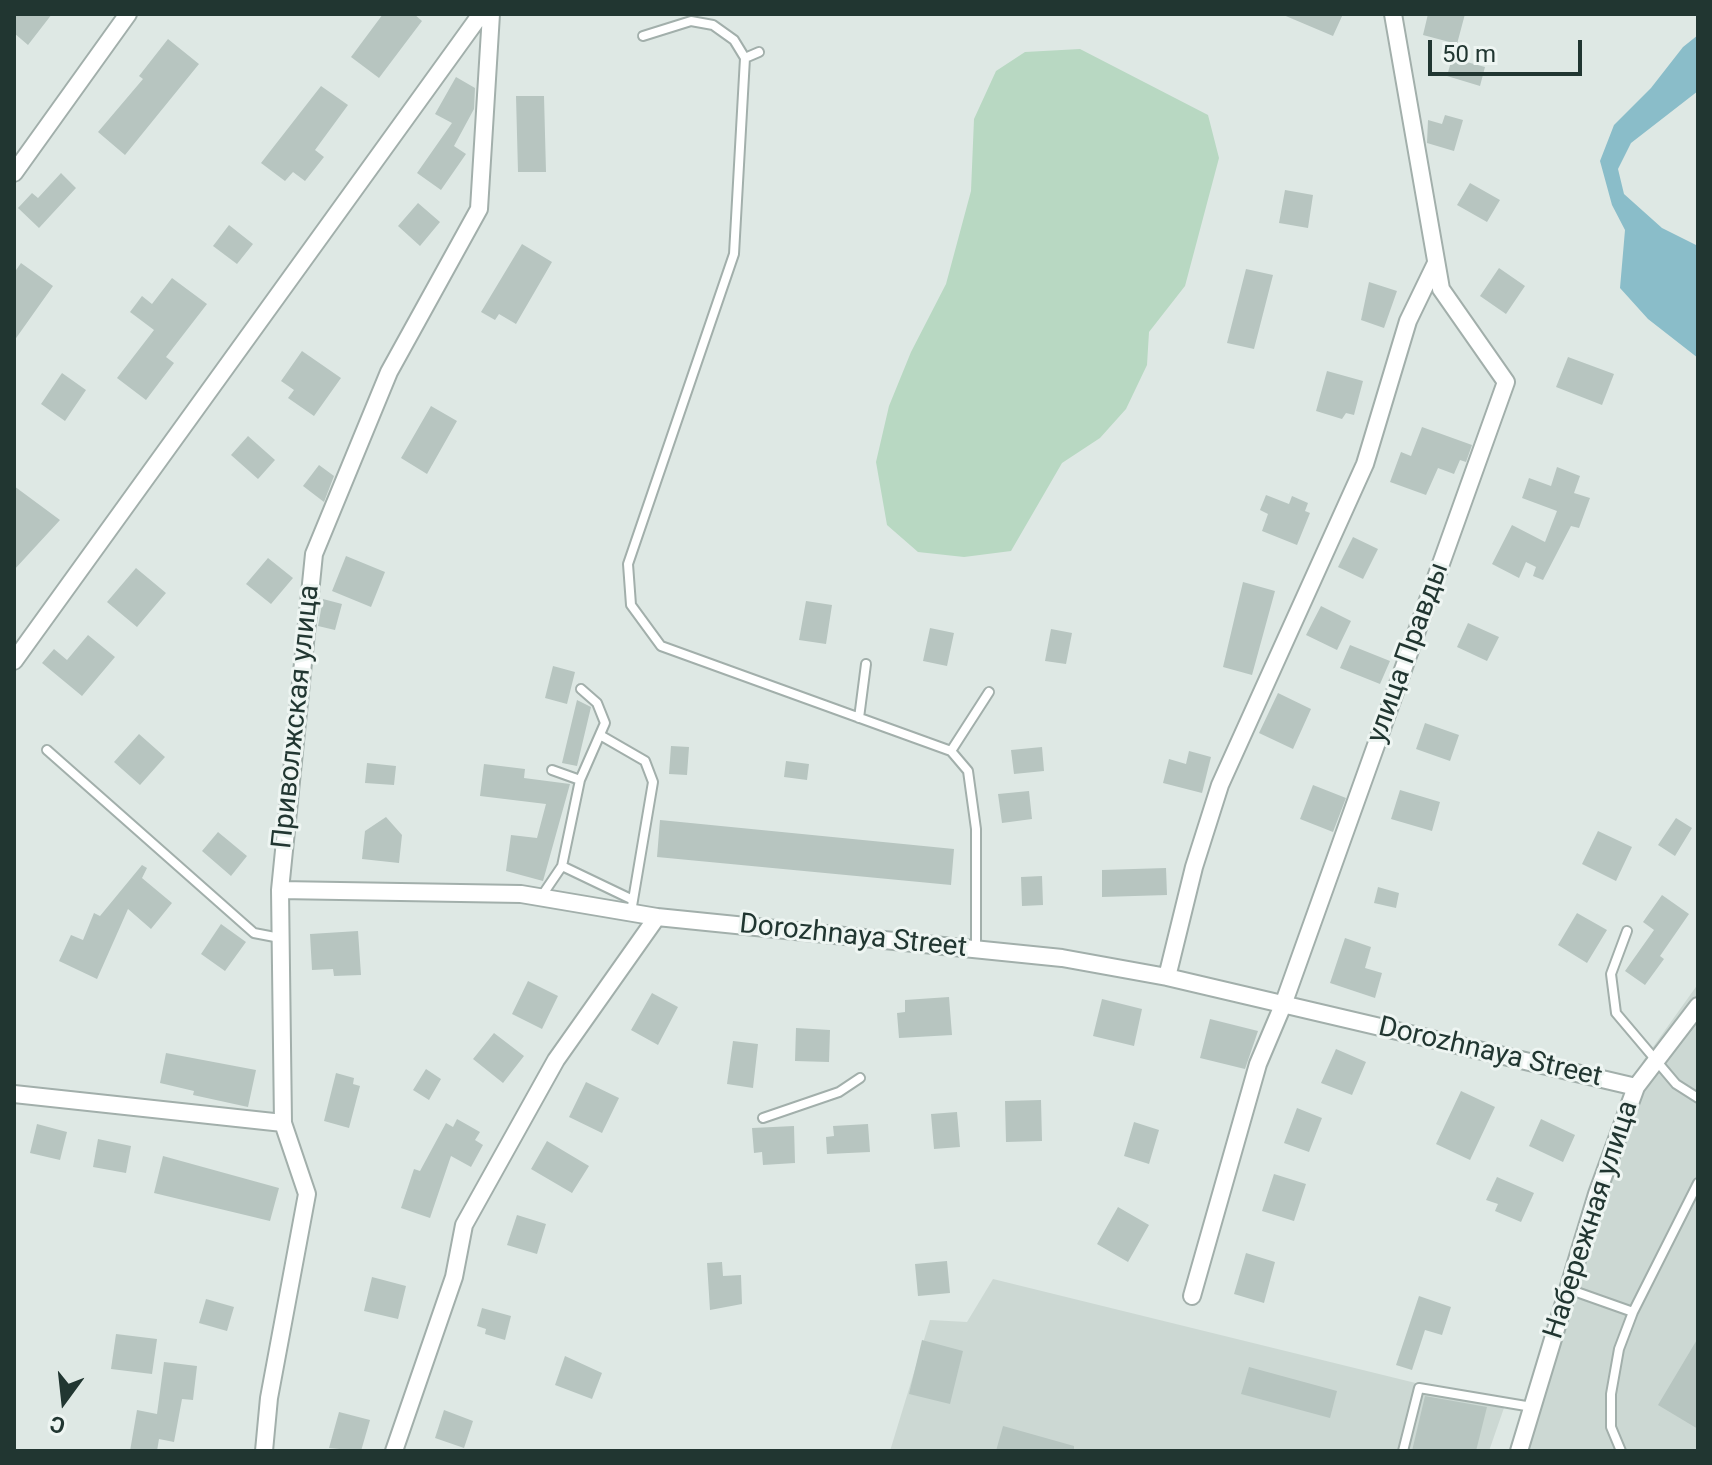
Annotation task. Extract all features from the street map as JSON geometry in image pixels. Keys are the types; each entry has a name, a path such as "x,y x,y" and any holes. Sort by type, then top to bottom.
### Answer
{"street":[{"path":"14,173 128,14"},
{"path":"14,661 481,14"},
{"name":"Приволжская улица","path":"264,1451 269,1398 307,1194 283,1123 280,890 314,554 389,372 479,209 491,14"},
{"name":"улица Правды","path":"1192,1296 1258,1064 1283,1005 1506,382 1441,289 1393,14"},
{"path":"1167,977 1194,867 1220,785 1365,464 1408,321 1436,263"},
{"name":"Dorozhnaya Street","path":"280,890 521,894 632,907 657,917 1062,958 1167,977 1636,1087"},
{"path":"394,1451 454,1277 464,1225 556,1060 657,917"},
{"name":"Набережная улица","path":"1519,1451 1568,1289 1636,1087 1698,1006"},
{"path":"14,1094 283,1123"}],"lane":[{"path":"643,36 691,21 713,25 734,40 745,58 734,254 628,564 631,605 661,646 951,751 968,771 976,829 976,950"},
{"path":"745,58 759,52"},
{"path":"859,718 866,664"},
{"path":"541,898 562,866 580,780 605,723 597,703 581,689"},
{"path":"951,751 989,692"},
{"path":"562,866 632,907 653,782 645,761 600,735"},
{"path":"47,750 254,933 280,938"},
{"path":"552,770 580,780"},
{"path":"1627,931 1611,974 1616,1013 1676,1084 1698,1098"},
{"path":"763,1118 839,1092 860,1078"},
{"path":"1621,1451 1611,1427 1611,1394 1619,1349 1633,1312 1698,1183"},
{"path":"1568,1289 1633,1312"},
{"path":"1403,1451 1419,1388 1532,1407"}],"shaded area":[{"path":"1698,984 1698,1451 1517,1451 1643,1061"},
{"path":"993,1279 1505,1405 1489,1451 890,1451 930,1320 967,1322"}],"green space":[{"path":"1080,49 1208,115 1219,158 1185,286 1149,332 1147,365 1126,409 1100,438 1062,463 1011,551 964,557 918,552 887,525 876,462 889,406 911,352 946,284 971,191 974,119 996,71 1025,52"}],"water":[{"path":"1698,35 1698,91 1631,143 1618,169 1624,194 1662,228 1698,246 1698,358 1648,319 1620,288 1625,230 1612,205 1600,161 1614,125 1651,88 1683,47"}],"building":[{"path":"14,14 52,14 28,45 14,33"},
{"path":"383,14 414,14 422,21 379,78 351,57"},
{"path":"1281,14 1343,14 1333,36"},
{"path":"1428,14 1465,14 1457,44 1423,35"},
{"path":"168,39 199,64 125,155 98,132 143,79 139,76"},
{"path":"1452,58 1485,67 1480,86 1447,76"},
{"path":"456,77 475,88 474,109 454,146 466,154 441,190 417,173 452,123 435,114"},
{"path":"321,86 348,105 315,150 324,157 305,181 293,172 285,181 261,163"},
{"path":"516,96 544,96 546,172 518,172"},
{"path":"1445,115 1463,120 1454,151 1427,143 1428,120 1442,124"},
{"path":"61,173 76,188 39,228 18,208 32,193 38,198"},
{"path":"1470,183 1500,200 1487,222 1457,205"},
{"path":"1285,190 1313,195 1308,228 1279,223"},
{"path":"418,203 440,222 420,246 398,226"},
{"path":"229,225 253,244 237,264 213,246"},
{"path":"522,244 552,262 516,324 499,314 495,320 481,312"},
{"path":"21,263 53,286 14,341 14,273"},
{"path":"1499,268 1525,286 1506,314 1480,296"},
{"path":"1246,269 1273,275 1254,349 1227,343"},
{"path":"172,278 207,304 166,357 174,363 146,400 117,378 154,330 130,312 142,296 152,304"},
{"path":"1369,282 1397,291 1384,328 1361,320"},
{"path":"302,351 341,378 314,416 288,398 294,390 281,381"},
{"path":"1568,357 1614,374 1602,405 1556,387"},
{"path":"1327,371 1363,381 1354,415 1346,413 1342,419 1316,411"},
{"path":"62,373 86,390 65,421 41,404"},
{"path":"431,406 457,421 427,474 401,458"},
{"path":"1422,427 1472,445 1466,462 1460,460 1454,474 1438,468 1426,495 1390,482 1401,452 1411,456"},
{"path":"248,436 275,460 258,479 231,455"},
{"path":"319,465 334,476 324,502 303,486"},
{"path":"1557,467 1580,476 1574,493 1590,498 1579,528 1571,526 1543,580 1533,576 1536,567 1526,562 1519,578 1492,564 1512,525 1545,542 1557,511 1522,498 1529,478 1551,486"},
{"path":"14,486 60,520 14,570"},
{"path":"1266,495 1289,504 1292,496 1308,503 1305,511 1310,513 1297,545 1262,531 1268,514 1260,510"},
{"path":"1353,537 1378,549 1363,579 1338,567"},
{"path":"346,556 385,572 371,607 332,591"},
{"path":"268,558 293,578 271,604 246,584"},
{"path":"136,568 166,593 137,627 107,602"},
{"path":"1243,582 1275,591 1252,675 1223,667"},
{"path":"323,599 342,604 335,630 318,626"},
{"path":"806,601 832,605 826,644 799,640"},
{"path":"1321,606 1351,621 1337,650 1306,635"},
{"path":"1468,623 1499,637 1487,661 1457,647"},
{"path":"930,628 954,633 947,666 923,661"},
{"path":"1051,629 1072,633 1066,664 1045,661"},
{"path":"88,635 115,657 82,696 42,663 54,649 67,660"},
{"path":"1350,645 1390,661 1380,684 1340,668"},
{"path":"553,666 575,672 567,704 545,698"},
{"path":"1278,693 1311,709 1293,749 1259,733"},
{"path":"577,700 591,707 577,766 562,763"},
{"path":"1425,723 1459,735 1450,761 1416,749"},
{"path":"139,734 165,757 140,785 114,762"},
{"path":"671,746 689,747 687,775 669,774"},
{"path":"1042,747 1044,771 1014,774 1011,750"},
{"path":"1189,751 1211,757 1202,793 1163,783 1169,759 1186,764"},
{"path":"786,761 809,764 807,780 784,777"},
{"path":"367,763 396,766 394,785 365,783"},
{"path":"484,764 525,769 524,778 570,784 543,881 506,871 511,835 537,838 546,804 480,796"},
{"path":"1313,785 1346,798 1333,832 1300,819"},
{"path":"1400,790 1440,802 1432,831 1391,819"},
{"path":"1029,791 1032,819 1002,823 998,794"},
{"path":"386,817 402,835 399,863 362,859 365,831"},
{"path":"1676,818 1692,828 1675,856 1658,845"},
{"path":"660,820 954,849 951,885 657,857"},
{"path":"1598,831 1632,847 1616,881 1582,864"},
{"path":"218,832 247,856 231,876 202,851"},
{"path":"142,865 147,868 142,878 172,903 151,929 128,909 97,979 59,961 71,935 83,940 94,913 100,916"},
{"path":"1166,868 1167,895 1102,897 1102,870"},
{"path":"1042,876 1043,905 1022,906 1021,877"},
{"path":"1378,887 1399,893 1396,908 1374,903"},
{"path":"1662,895 1689,914 1660,956 1664,959 1645,985 1625,971 1654,930 1643,922"},
{"path":"1577,913 1607,930 1587,963 1558,945"},
{"path":"221,924 246,942 225,971 201,954"},
{"path":"358,931 361,975 334,976 333,969 312,970 310,934"},
{"path":"1345,938 1371,947 1365,968 1382,973 1375,998 1330,983"},
{"path":"528,981 558,996 542,1029 512,1014"},
{"path":"652,993 678,1007 658,1045 631,1030"},
{"path":"949,997 952,1035 899,1038 897,1013 905,1012 905,1000"},
{"path":"1102,999 1142,1009 1134,1046 1093,1036"},
{"path":"1210,1019 1258,1031 1245,1069 1200,1058"},
{"path":"796,1028 830,1030 829,1062 795,1061"},
{"path":"494,1033 524,1056 503,1083 473,1059"},
{"path":"733,1041 758,1044 753,1088 727,1084"},
{"path":"1336,1049 1366,1062 1352,1095 1321,1083"},
{"path":"166,1053 256,1070 248,1107 193,1095 194,1091 160,1083"},
{"path":"426,1069 441,1079 429,1100 413,1090"},
{"path":"336,1073 354,1078 353,1084 360,1086 349,1128 324,1121"},
{"path":"586,1082 619,1098 602,1133 569,1117"},
{"path":"1461,1091 1495,1107 1470,1160 1436,1144"},
{"path":"1041,1100 1042,1141 1006,1142 1005,1101"},
{"path":"1297,1108 1322,1118 1309,1152 1284,1143"},
{"path":"957,1112 960,1147 934,1149 931,1114"},
{"path":"457,1119 480,1132 475,1140 483,1145 471,1167 451,1156 430,1218 401,1208 414,1169 420,1171 446,1123 453,1127"},
{"path":"1541,1119 1575,1135 1563,1162 1529,1146"},
{"path":"1134,1122 1159,1130 1149,1164 1124,1156"},
{"path":"37,1124 67,1132 60,1160 30,1153"},
{"path":"868,1124 870,1152 827,1154 826,1137 834,1136 833,1126"},
{"path":"794,1126 795,1163 763,1165 762,1152 754,1153 752,1128"},
{"path":"98,1139 131,1146 126,1173 93,1167"},
{"path":"547,1141 589,1166 572,1193 531,1169"},
{"path":"163,1156 279,1188 270,1221 154,1193"},
{"path":"1274,1174 1306,1184 1294,1221 1262,1211"},
{"path":"1497,1177 1534,1193 1521,1222 1495,1211 1498,1204 1486,1200"},
{"path":"1118,1207 1149,1225 1128,1262 1097,1244"},
{"path":"517,1215 546,1224 537,1254 507,1245"},
{"path":"1246,1253 1275,1262 1264,1303 1234,1294"},
{"path":"947,1261 950,1293 918,1296 915,1264"},
{"path":"722,1262 723,1276 741,1275 742,1304 710,1310 707,1263"},
{"path":"372,1277 406,1286 398,1319 364,1311"},
{"path":"1419,1296 1451,1307 1442,1335 1425,1330 1412,1370 1396,1365"},
{"path":"206,1299 234,1307 227,1331 199,1323"},
{"path":"482,1308 511,1316 505,1340 485,1334 486,1329 477,1326"},
{"path":"116,1334 157,1339 152,1374 111,1369"},
{"path":"1698,1338 1698,1429 1658,1405"},
{"path":"922,1340 963,1351 950,1404 909,1394"},
{"path":"565,1356 602,1373 592,1399 555,1385"},
{"path":"164,1362 197,1366 193,1400 182,1399 174,1442 159,1439 157,1451 130,1451 137,1410 157,1414"},
{"path":"1249,1367 1337,1391 1330,1418 1241,1394"},
{"path":"1425,1396 1487,1407 1476,1451 1412,1451"},
{"path":"444,1410 473,1421 464,1448 435,1438"},
{"path":"339,1412 370,1420 361,1451 329,1448"},
{"path":"1003,1426 1074,1446 1074,1451 996,1451"}]}
